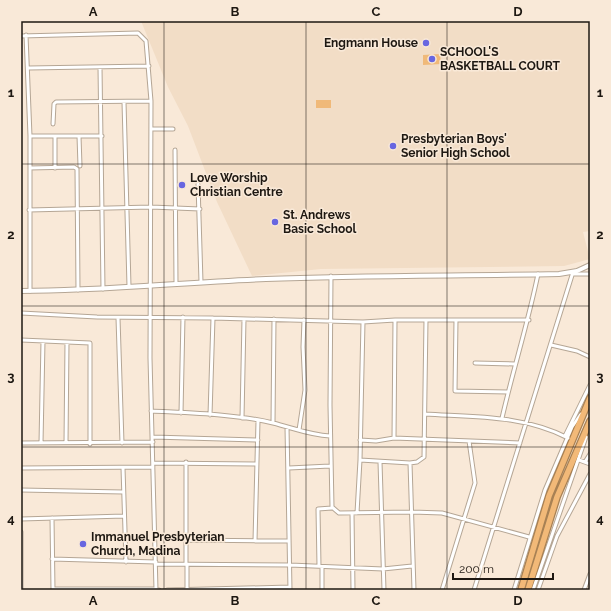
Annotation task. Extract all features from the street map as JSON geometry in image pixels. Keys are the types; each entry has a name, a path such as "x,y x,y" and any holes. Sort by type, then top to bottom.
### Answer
{"highway":[{"path":"514,589 521,590 549,496 590,398"},
{"path":"529,590 557,497 589,424"}],"street":[{"path":"21,36 138,33 146,41 151,101 151,411 157,590 53,590 52,518"},
{"path":"26,35 29,68 30,291"},
{"path":"29,68 149,66"},
{"path":"100,67 104,208 103,289"},
{"path":"53,124 54,104 56,102 151,101"},
{"path":"124,102 129,286"},
{"path":"151,129 173,129"},
{"path":"30,136 102,136"},
{"path":"55,136 55,168"},
{"path":"79,136 80,166"},
{"path":"175,150 176,283"},
{"path":"30,168 77,169 78,290"},
{"path":"198,184 202,282"},
{"path":"29,210 152,207 200,209"},
{"path":"474,590 551,345 572,273 590,265"},
{"path":"502,418 515,364 529,320 538,274"},
{"path":"21,292 103,289 151,284 330,276 590,274"},
{"path":"330,276 330,466 332,508"},
{"path":"21,313 118,318 183,317 330,322 396,320 529,320"},
{"path":"181,413 183,317"},
{"path":"118,318 122,443"},
{"path":"210,415 214,318"},
{"path":"242,418 244,319"},
{"path":"273,423 274,320"},
{"path":"299,430 305,390 303,347 304,320"},
{"path":"394,438 396,320"},
{"path":"360,460 410,464 422,460 424,456 426,320"},
{"path":"456,320 455,391 508,392"},
{"path":"357,513 360,460 363,322"},
{"path":"21,340 90,343 90,444"},
{"path":"41,443 43,341"},
{"path":"66,443 67,342"},
{"path":"551,345 577,351 590,357"},
{"path":"475,362 515,364"},
{"path":"514,589 529,537 546,490 590,385"},
{"path":"567,437 584,410"},
{"path":"151,411 242,418 273,423 316,435 330,436"},
{"path":"425,414 502,418 526,422 567,437"},
{"path":"255,541 258,421"},
{"path":"533,590 568,486 579,460 589,424"},
{"path":"167,590 290,589 289,468 287,428"},
{"path":"153,437 258,440"},
{"path":"360,440 372,441 394,438 520,443"},
{"path":"442,590 475,483 470,441"},
{"path":"21,443 90,444 153,442"},
{"path":"585,462 590,454"},
{"path":"579,460 590,464"},
{"path":"153,463 186,462 257,464"},
{"path":"186,462 187,590"},
{"path":"380,462 380,512 384,590"},
{"path":"410,464 412,566 414,590"},
{"path":"289,468 330,466"},
{"path":"21,468 153,467"},
{"path":"123,468 126,562"},
{"path":"538,590 557,536 590,474"},
{"path":"21,490 123,492"},
{"path":"322,590 318,509 332,508 339,513 412,512 442,514 529,537"},
{"path":"352,512 353,590"},
{"path":"21,519 124,516"},
{"path":"21,532 22,590"},
{"path":"186,540 289,541"},
{"path":"52,560 290,565 383,569 412,566"},
{"path":"584,590 590,574"}],"shaded area":[{"name":"Presbyterian Boys' Senior High School","path":"141,21 590,21 590,231 583,232 590,259 564,266 321,269 252,276 217,202 188,126 168,87"},
{"name":"SCHOOL'S BASKETBALL COURT","path":"440,54 441,64 423,65 423,55"},
{"path":"316,100 331,100 331,108 316,108"}],"place":[{"name":"Engmann House","path":"426,43"},
{"name":"SCHOOL'S BASKETBALL COURT","path":"432,59"},
{"name":"Presbyterian Boys' Senior High School","path":"393,146"},
{"name":"Love Worship Christian Centre","path":"182,185"},
{"name":"St. Andrews Basic School","path":"275,222"},
{"name":"Immanuel Presbyterian Church, Madina","path":"83,544"}]}
